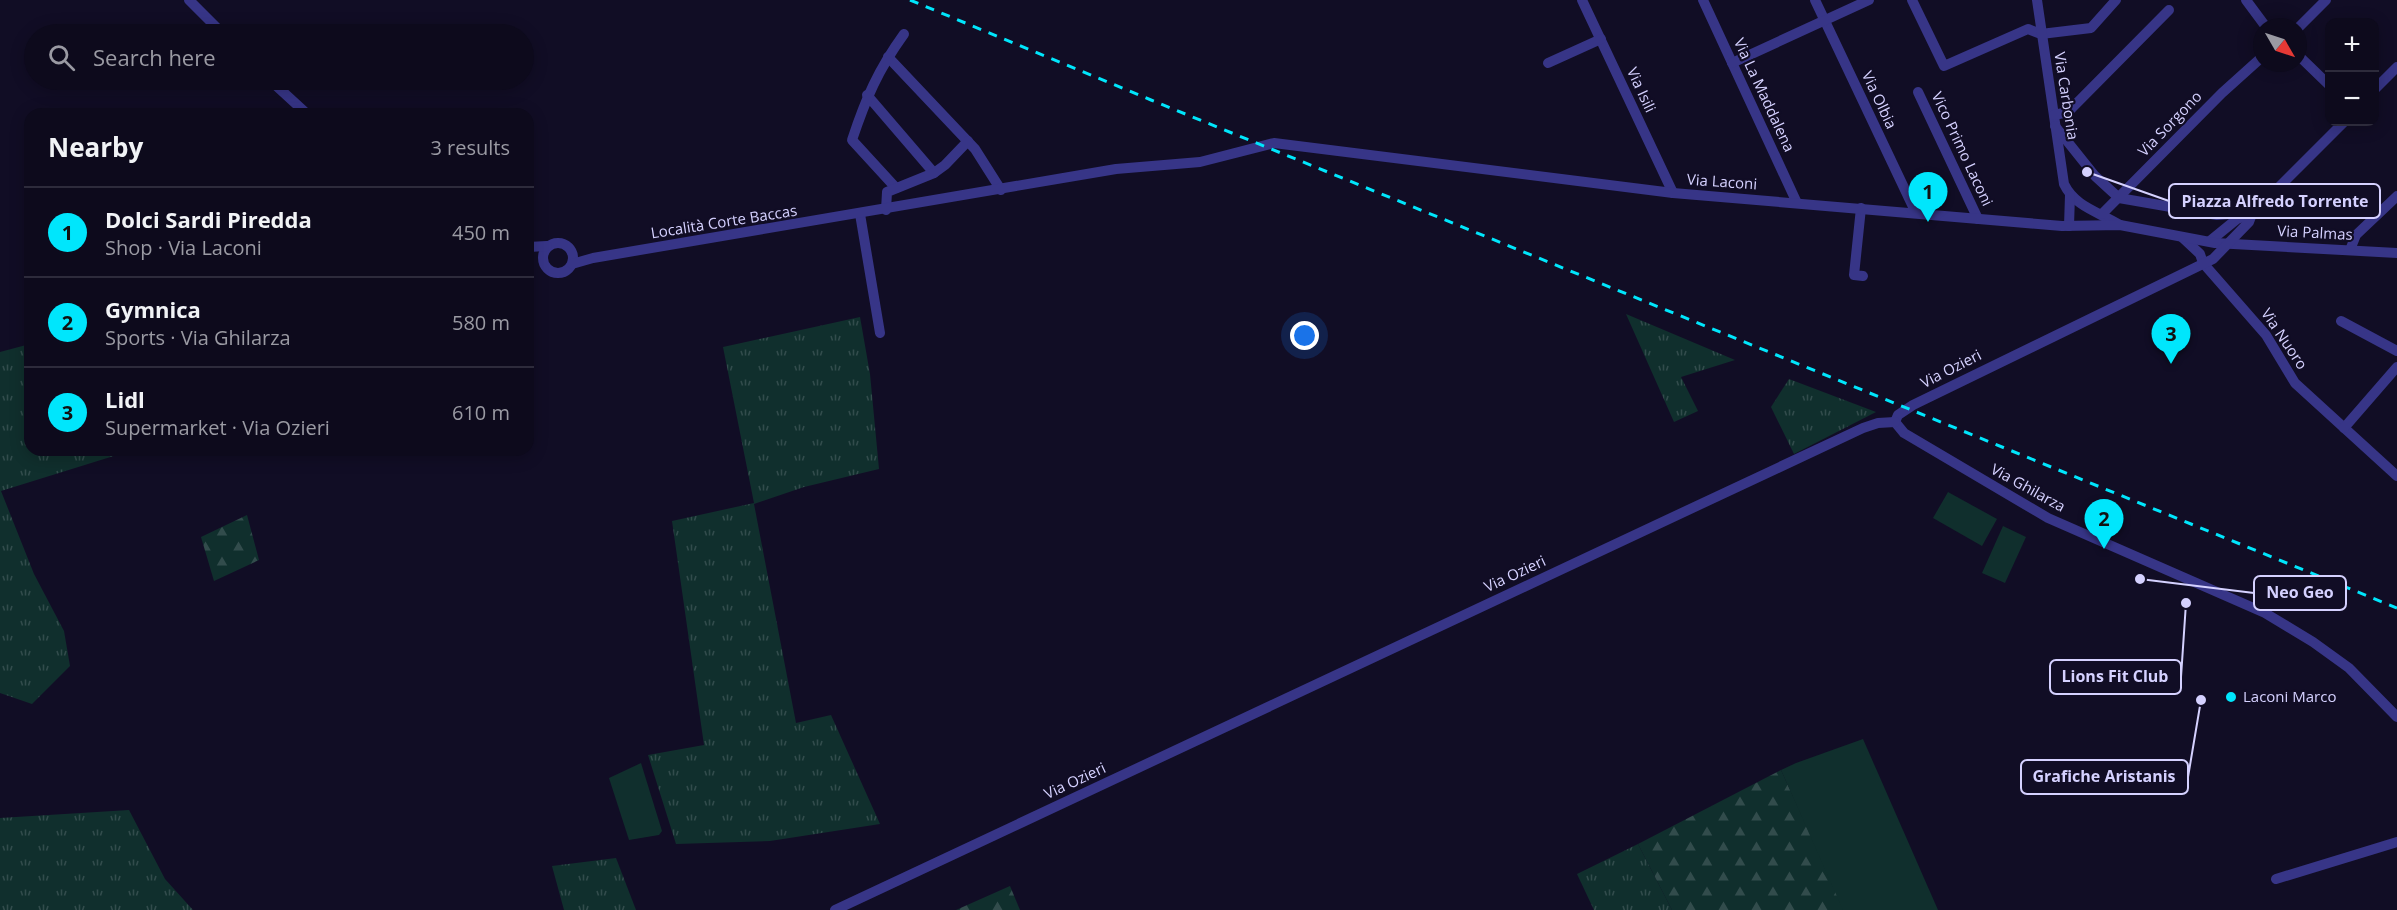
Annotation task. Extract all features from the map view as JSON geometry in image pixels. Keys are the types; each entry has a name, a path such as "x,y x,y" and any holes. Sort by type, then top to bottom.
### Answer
{"street":[{"path":"189,0 213,24"},
{"name":"Via Isili","path":"1582,0 1673,193"},
{"name":"Via La Maddalena","path":"1703,0 1797,203"},
{"name":"Via Olbia","path":"1815,0 1916,213"},
{"path":"1732,63 1869,0"},
{"path":"1912,0 1944,66 2028,29 2041,34 2091,28 2116,0"},
{"name":"Via Carbonia","path":"2037,0 2064,184 2070,195 2069,226"},
{"path":"2246,0 2259,18"},
{"path":"2307,19 2326,0"},
{"path":"2169,10 2068,112 2054,120 2095,176 2120,198 2217,215 2243,213 2253,203 2255,211"},
{"path":"896,188 852,140 867,95 904,34"},
{"path":"1548,63 1600,39"},
{"path":"888,57 968,141 1001,190"},
{"path":"2307,64 2325,81"},
{"name":"Via Sorgono","path":"2102,214 2222,93 2253,65"},
{"path":"2379,85 2397,67"},
{"path":"281,90 300,108"},
{"name":"Vico Primo Laconi","path":"1918,92 1978,219"},
{"path":"867,95 934,173"},
{"path":"2208,251 2231,243 2250,222 2255,211 2340,126"},
{"path":"886,210 886,192 934,173 968,141"},
{"name":"Via Laconi","path":"1261,145 1274,143 1314,147 1673,193 2069,226 2120,225 2182,237 2208,251"},
{"name":"Località Corte Baccas","path":"572,259 593,258 886,210 1116,169 1200,162 1261,145"},
{"path":"2070,195 2090,211 2102,214 2120,225"},
{"path":"2350,250 2356,235 2397,196"},
{"path":"1861,208 1854,275 1863,276"},
{"path":"2208,251 2237,219 2255,211"},
{"path":"860,214 880,333"},
{"name":"Via Palmas","path":"2231,243 2397,253"},
{"path":"534,247 564,244 572,259 567,270 555,273 547,269 542,260 534,255"},
{"path":"542,260 547,246"},
{"name":"Via Ozieri","path":"834,910 1863,428 1878,423 1895,422 1898,415 1913,405 2208,251"},
{"name":"Via Nuoro","path":"2208,251 2266,335 2295,383 2397,476"},
{"path":"2341,321 2397,351"},
{"path":"2344,428 2397,368"},
{"name":"Via Ghilarza","path":"1895,422 1904,433 2048,518 2265,613 2313,642 2349,668 2397,717"},
{"path":"2276,879 2397,842"}],"green space":[{"path":"1626,314 1735,360 1681,377 1698,411 1674,422"},
{"path":"860,317 870,374 879,469 804,487 754,504 796,723 831,715 880,824 770,841 676,844 648,755 704,745 672,521 754,503 723,347"},
{"path":"24,346 24,456 114,456 1,491 34,574 64,631 70,666 32,704 0,693 0,352"},
{"path":"1789,379 1876,412 1794,454 1771,407"},
{"path":"1948,492 1997,519 1982,546 1933,518"},
{"path":"247,515 259,560 214,581 201,537"},
{"path":"2003,526 2026,537 2005,583 1982,573"},
{"path":"1863,739 1938,910 1843,910 1781,770"},
{"path":"641,763 662,831 659,835 629,840 609,778"},
{"path":"1781,770 1845,910 1672,910 1638,844"},
{"path":"129,810 165,879 193,910 0,910 0,818"},
{"path":"1638,844 1672,910 1594,910 1577,874"},
{"path":"616,858 636,910 564,910 552,866"},
{"path":"1010,886 1020,910 956,910"}],"railway":[{"path":"910,0 2397,608"}],"place":[{"name":"Piazza Alfredo Torrente","path":"2087,172"},
{"name":"Dolci Sardi Piredda","path":"1928,222"},
{"name":"Lidl","path":"2171,364"},
{"name":"Gymnica","path":"2104,549"},
{"name":"Neo Geo","path":"2140,579"},
{"name":"Lions Fit Club","path":"2186,603"},
{"name":"Laconi Marco","path":"2231,697"},
{"name":"Grafiche Aristanis","path":"2201,700"}]}
